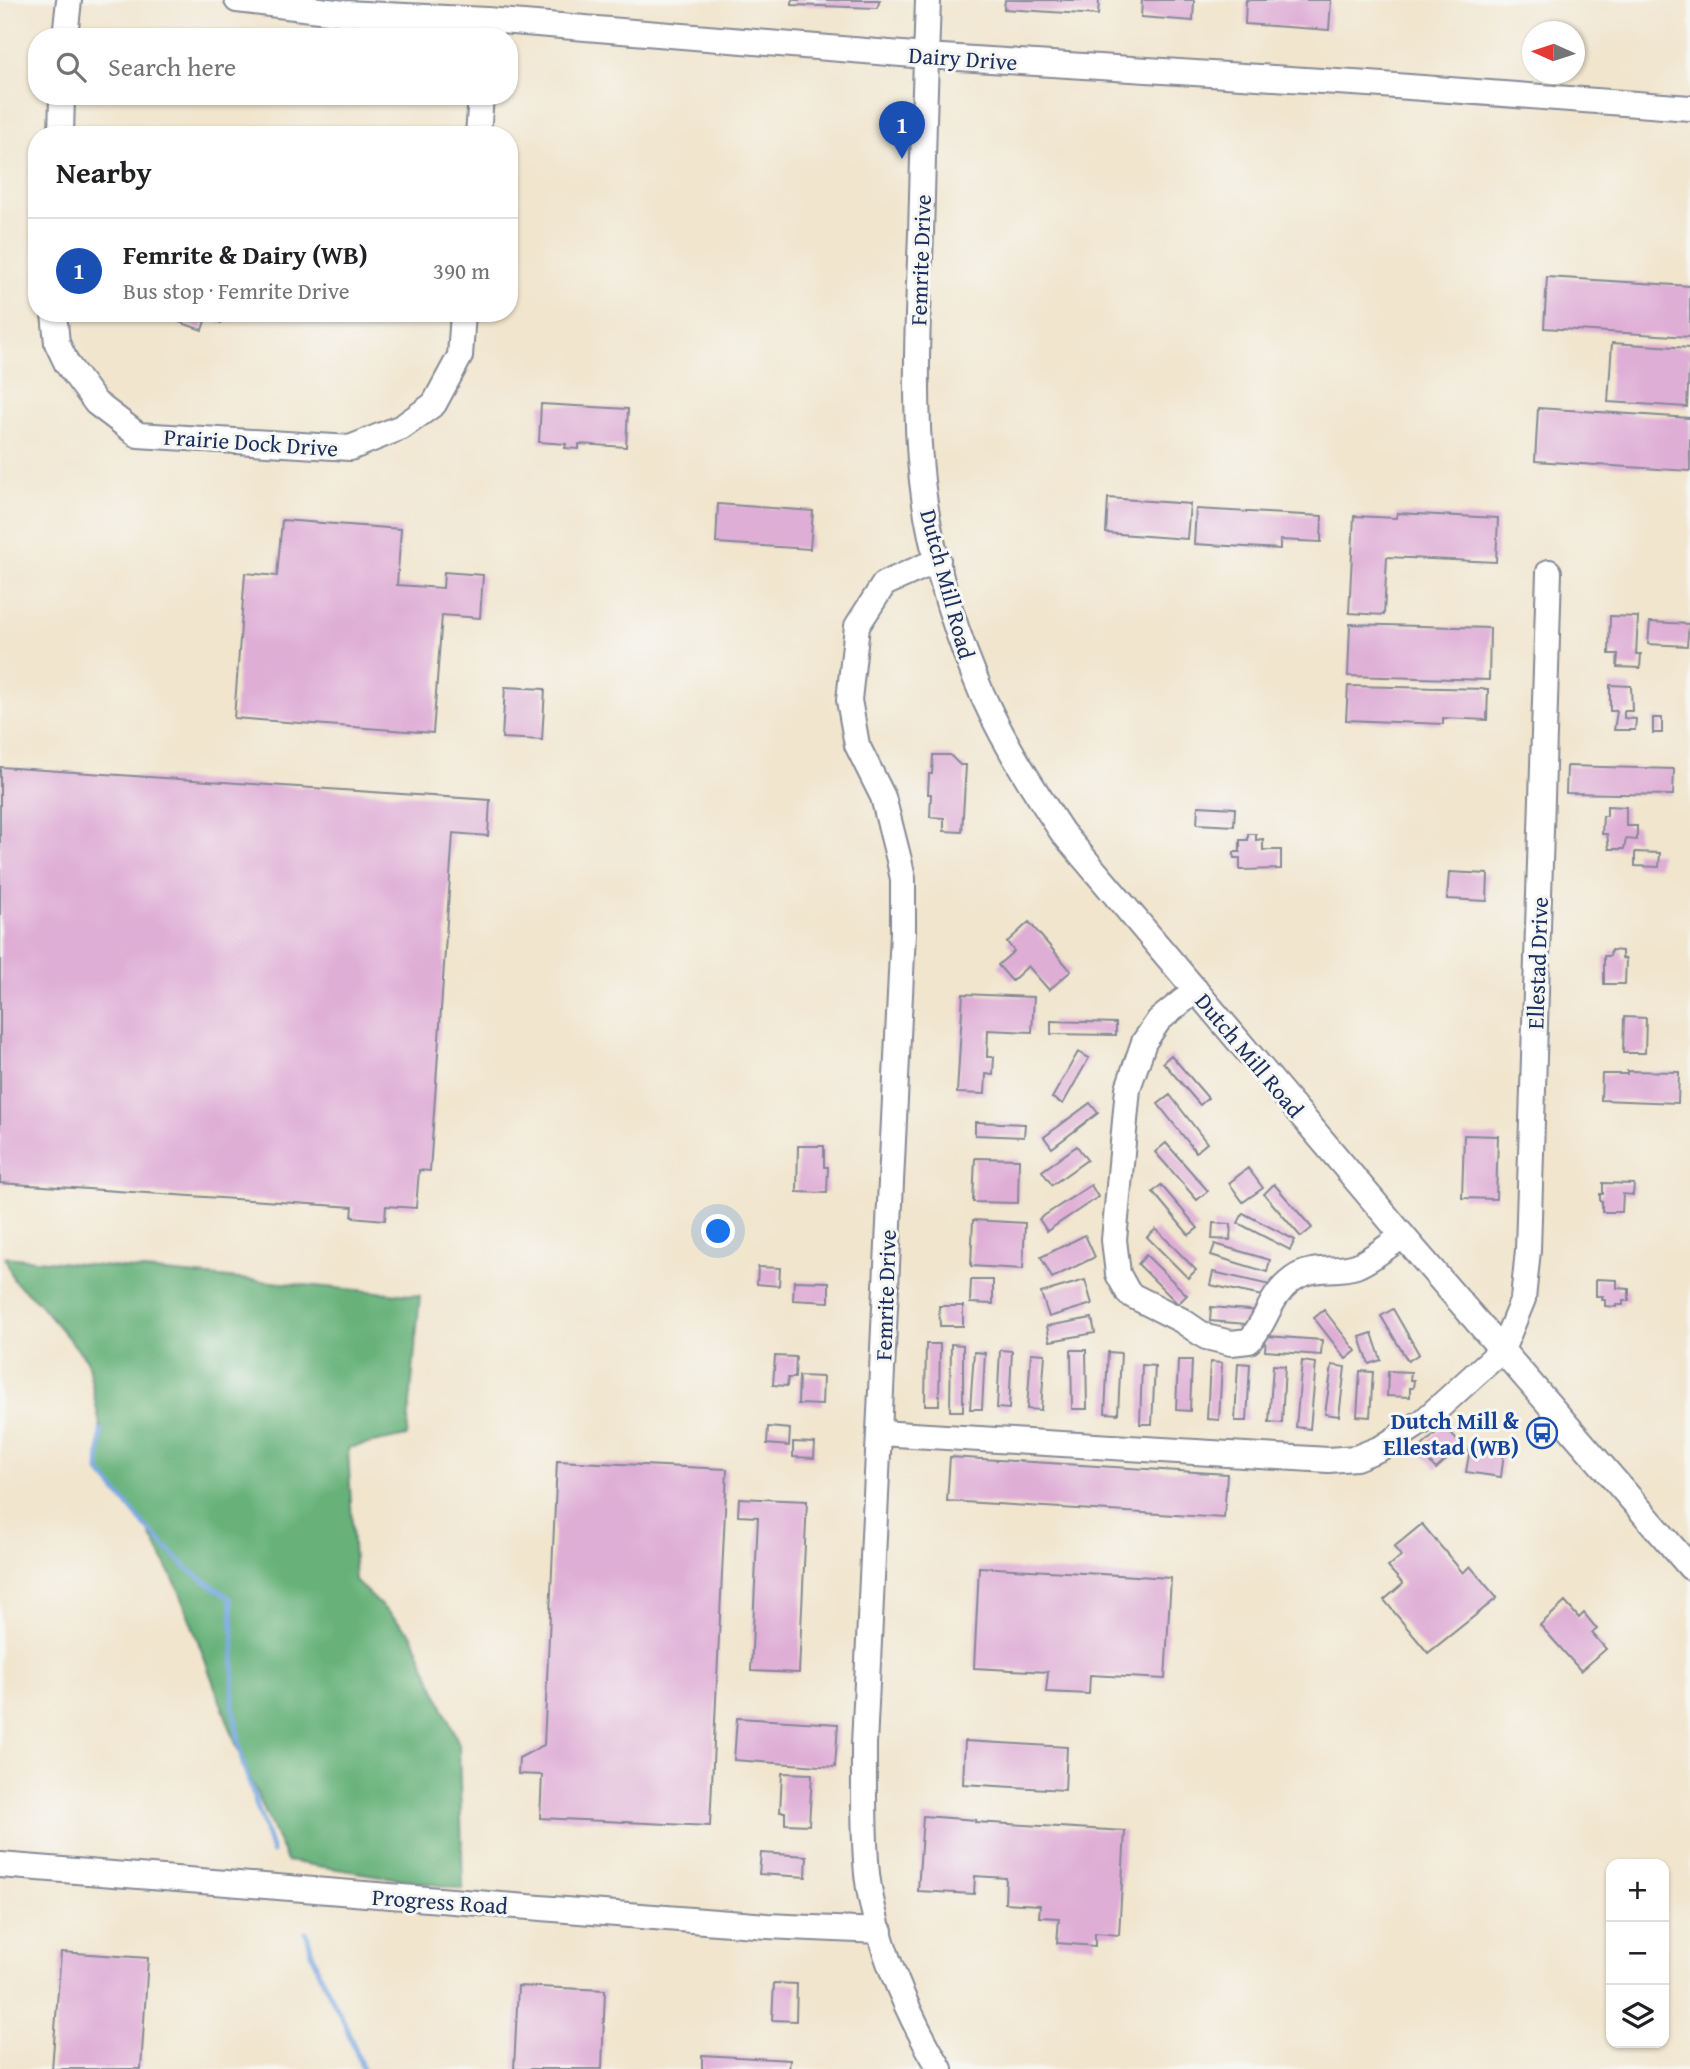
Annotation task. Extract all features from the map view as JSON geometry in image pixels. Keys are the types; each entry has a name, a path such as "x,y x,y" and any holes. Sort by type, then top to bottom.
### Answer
{"street":[{"path":"66,28 69,0"},
{"name":"Dairy Drive","path":"237,0 486,28"},
{"name":"Femrite Drive","path":"922,478 918,410 918,318 928,0"},
{"name":"Dairy Drive","path":"518,30 1690,107"},
{"path":"61,126 62,105"},
{"path":"479,126 480,105"},
{"name":"Prairie Dock Drive","path":"55,322 57,343 67,364 96,403 138,435 350,448 402,427 434,404 460,356 462,322"},
{"name":"Dutch Mill Road","path":"922,478 926,511 946,596 974,676 1013,757 1062,832 1403,1236 1690,1567"},
{"name":"Femrite Drive","path":"938,560 884,584 857,626 849,699 857,745 883,797 903,879 903,932 864,1772 867,1875 889,1961 914,2022 940,2069"},
{"name":"Ellestad Drive","path":"1502,1350 1522,1299 1528,1250 1549,572"},
{"path":"1196,990 1159,1020 1144,1042 1128,1088 1114,1240 1118,1274 1129,1294 1181,1320 1206,1337 1231,1343 1249,1341 1257,1332 1276,1293 1294,1278 1311,1270 1357,1265 1403,1236"},
{"path":"880,1433 1328,1460 1356,1458 1381,1448 1425,1420 1502,1350"},
{"name":"Progress Road","path":"0,1865 767,1926 880,1931"}],"green space":[{"path":"5,1257 420,1296 407,1436 348,1448 355,1581 412,1635 459,1744 463,1889 287,1861 242,1760 179,1590 147,1528 99,1471 101,1430 87,1360 37,1301 14,1281"}],"building":[{"path":"792,0 880,0 877,8 792,5"},
{"path":"1005,0 1099,0 1098,15 1004,9"},
{"path":"1142,0 1194,0 1193,21 1141,17"},
{"path":"1246,0 1331,0 1329,30 1245,24"},
{"path":"1547,277 1690,286 1690,337 1544,328"},
{"path":"179,322 205,322 202,330"},
{"path":"1612,343 1690,348 1687,407 1608,402"},
{"path":"541,404 628,409 626,447 579,444 579,449 565,448 566,444 539,442"},
{"path":"1538,408 1690,418 1690,471 1535,461"},
{"path":"1108,498 1190,504 1187,539 1106,533"},
{"path":"718,504 813,511 810,549 716,543"},
{"path":"1196,509 1322,516 1321,542 1280,540 1280,549 1194,544"},
{"path":"1397,513 1498,518 1496,562 1387,557 1384,615 1349,613 1354,516 1396,518"},
{"path":"282,520 401,529 397,585 443,588 444,572 483,575 480,618 442,615 433,733 234,718 245,573 277,576"},
{"path":"1610,616 1638,617 1636,654 1641,654 1640,668 1617,667 1618,654 1609,654"},
{"path":"1650,622 1689,624 1687,646 1648,644"},
{"path":"1350,624 1490,628 1489,680 1348,676"},
{"path":"1610,685 1631,686 1632,711 1624,711 1624,718 1636,719 1635,730 1614,730 1617,711 1610,711"},
{"path":"1348,686 1488,689 1487,720 1443,718 1443,724 1346,720"},
{"path":"505,687 545,689 542,740 502,738"},
{"path":"1653,718 1662,718 1662,733 1653,733"},
{"path":"933,755 950,755 960,765 966,765 962,832 944,831 944,818 930,817 931,794 928,794"},
{"path":"1567,766 1674,769 1673,795 1566,793"},
{"path":"0,767 490,800 488,836 453,833 430,1171 419,1170 416,1208 386,1206 385,1220 352,1217 353,1207 0,1183"},
{"path":"1198,806 1235,808 1234,826 1197,824"},
{"path":"1607,806 1626,807 1626,826 1637,826 1637,840 1626,839 1624,849 1609,849 1607,834 1602,834 1603,816 1607,816"},
{"path":"1248,834 1256,834 1256,840 1263,839 1263,850 1281,850 1281,869 1240,870 1240,858 1234,858 1234,852 1240,852 1240,840 1248,840"},
{"path":"1635,852 1660,853 1659,867 1635,866"},
{"path":"1449,872 1488,874 1487,901 1447,899"},
{"path":"1029,922 1071,971 1049,990 1028,966 1012,981 998,965 1014,951 1007,942"},
{"path":"1611,950 1622,951 1622,958 1626,959 1625,984 1604,984 1604,956 1610,956"},
{"path":"963,994 1034,997 1032,1032 988,1030 987,1057 994,1057 993,1075 986,1074 985,1094 957,1093"},
{"path":"1624,1017 1646,1018 1645,1053 1623,1053"},
{"path":"1051,1021 1116,1023 1116,1035 1051,1034"},
{"path":"1078,1052 1089,1058 1063,1104 1052,1098"},
{"path":"1171,1055 1208,1098 1200,1105 1163,1062"},
{"path":"1627,1071 1679,1072 1678,1103 1601,1100 1602,1074 1627,1074"},
{"path":"1170,1095 1207,1143 1196,1152 1158,1104"},
{"path":"1090,1103 1098,1113 1052,1148 1044,1137"},
{"path":"975,1122 1025,1124 1024,1137 975,1135"},
{"path":"1464,1135 1498,1136 1496,1199 1462,1198"},
{"path":"1166,1143 1208,1191 1197,1200 1155,1152"},
{"path":"798,1146 824,1146 824,1167 828,1167 827,1193 797,1192"},
{"path":"1077,1146 1087,1160 1052,1185 1042,1171"},
{"path":"975,1158 1019,1159 1018,1203 973,1202"},
{"path":"1248,1168 1263,1188 1243,1202 1229,1183"},
{"path":"1603,1183 1634,1184 1633,1195 1623,1194 1622,1212 1602,1212 1600,1194 1603,1194"},
{"path":"1274,1184 1312,1228 1301,1237 1264,1194"},
{"path":"1091,1185 1098,1197 1047,1231 1039,1219"},
{"path":"1161,1185 1198,1228 1189,1235 1153,1192"},
{"path":"1243,1213 1295,1240 1290,1250 1238,1223"},
{"path":"973,1220 1025,1223 1023,1269 971,1266"},
{"path":"1213,1223 1231,1224 1230,1240 1212,1239"},
{"path":"1156,1229 1196,1270 1188,1278 1147,1237"},
{"path":"1085,1235 1095,1257 1052,1278 1041,1257"},
{"path":"1215,1244 1270,1260 1267,1272 1211,1255"},
{"path":"1146,1255 1187,1295 1178,1304 1138,1264"},
{"path":"758,1267 780,1268 779,1286 757,1284"},
{"path":"1213,1272 1270,1285 1267,1297 1210,1285"},
{"path":"1596,1279 1617,1280 1617,1288 1629,1289 1629,1301 1623,1301 1623,1305 1616,1307 1605,1306 1603,1296 1596,1296"},
{"path":"971,1280 993,1280 993,1304 970,1303"},
{"path":"1085,1280 1092,1304 1049,1317 1041,1293"},
{"path":"794,1281 829,1282 829,1302 793,1300"},
{"path":"939,1306 963,1306 963,1326 940,1326"},
{"path":"1211,1307 1260,1311 1259,1325 1210,1321"},
{"path":"1393,1309 1419,1354 1408,1361 1381,1316"},
{"path":"1324,1310 1356,1351 1346,1359 1314,1318"},
{"path":"1092,1318 1095,1333 1050,1341 1047,1326"},
{"path":"1372,1333 1381,1360 1369,1364 1360,1337"},
{"path":"1266,1336 1322,1340 1321,1355 1265,1351"},
{"path":"926,1344 940,1344 939,1405 925,1405"},
{"path":"951,1344 963,1345 963,1411 950,1411"},
{"path":"1000,1350 1012,1351 1009,1409 997,1408"},
{"path":"1071,1350 1086,1350 1087,1409 1072,1409"},
{"path":"974,1352 985,1353 982,1409 970,1409"},
{"path":"1108,1352 1121,1353 1118,1414 1105,1413"},
{"path":"1031,1353 1045,1354 1041,1410 1027,1409"},
{"path":"775,1356 796,1357 795,1378 788,1378 787,1386 773,1385"},
{"path":"1178,1360 1192,1360 1190,1411 1176,1410"},
{"path":"1302,1361 1316,1363 1310,1429 1296,1427"},
{"path":"1210,1362 1222,1363 1219,1420 1207,1419"},
{"path":"1238,1363 1250,1364 1247,1421 1235,1421"},
{"path":"1142,1365 1155,1366 1152,1424 1140,1424"},
{"path":"1273,1365 1285,1366 1282,1423 1269,1422"},
{"path":"1332,1365 1345,1367 1339,1416 1325,1414"},
{"path":"1360,1371 1373,1372 1370,1417 1357,1416"},
{"path":"1388,1371 1411,1372 1410,1380 1414,1380 1410,1397 1387,1396"},
{"path":"799,1376 823,1377 822,1405 798,1404"},
{"path":"1444,1425 1462,1445 1436,1469 1418,1450"},
{"path":"768,1427 790,1429 789,1446 767,1444"},
{"path":"793,1442 815,1443 814,1458 793,1457"},
{"path":"1470,1448 1504,1452 1501,1477 1466,1472"},
{"path":"950,1457 1227,1474 1224,1518 947,1501"},
{"path":"557,1461 727,1469 710,1826 540,1818 542,1775 518,1774 519,1758 544,1745"},
{"path":"739,1498 807,1501 799,1673 751,1671 758,1517 738,1516"},
{"path":"1422,1524 1463,1573 1470,1566 1497,1598 1428,1653 1384,1600 1403,1584 1388,1567 1401,1556 1394,1547"},
{"path":"979,1567 1171,1578 1165,1679 1090,1675 1089,1694 1046,1692 1048,1672 974,1668"},
{"path":"1565,1602 1579,1618 1584,1613 1597,1629 1592,1633 1606,1649 1581,1671 1540,1625"},
{"path":"737,1718 838,1724 835,1767 734,1760"},
{"path":"965,1741 1067,1747 1065,1790 963,1784"},
{"path":"782,1773 812,1774 809,1825 785,1824 785,1812 780,1812"},
{"path":"923,1816 976,1820 975,1822 1125,1831 1119,1935 1095,1933 1095,1946 1057,1943 1059,1918 1039,1917 1040,1905 1005,1903 1006,1878 975,1876 974,1894 918,1891"},
{"path":"761,1853 807,1856 806,1877 759,1874"},
{"path":"61,1952 148,1958 141,2069 52,2069"},
{"path":"774,1983 797,1984 796,2021 772,2020"},
{"path":"518,1986 605,1990 602,2069 514,2069"},
{"path":"702,2055 790,2060 789,2069 702,2069"}],"waterway":[{"path":"101,1430 99,1471 147,1528 189,1570 231,1599 234,1646 233,1705 242,1760 272,1852"},
{"path":"306,1932 317,1968 345,2024 363,2069"}],"place":[{"name":"Femrite & Dairy (WB)","path":"902,159"},
{"name":"Dutch Mill & Ellestad (WB)","path":"1542,1433"}]}
